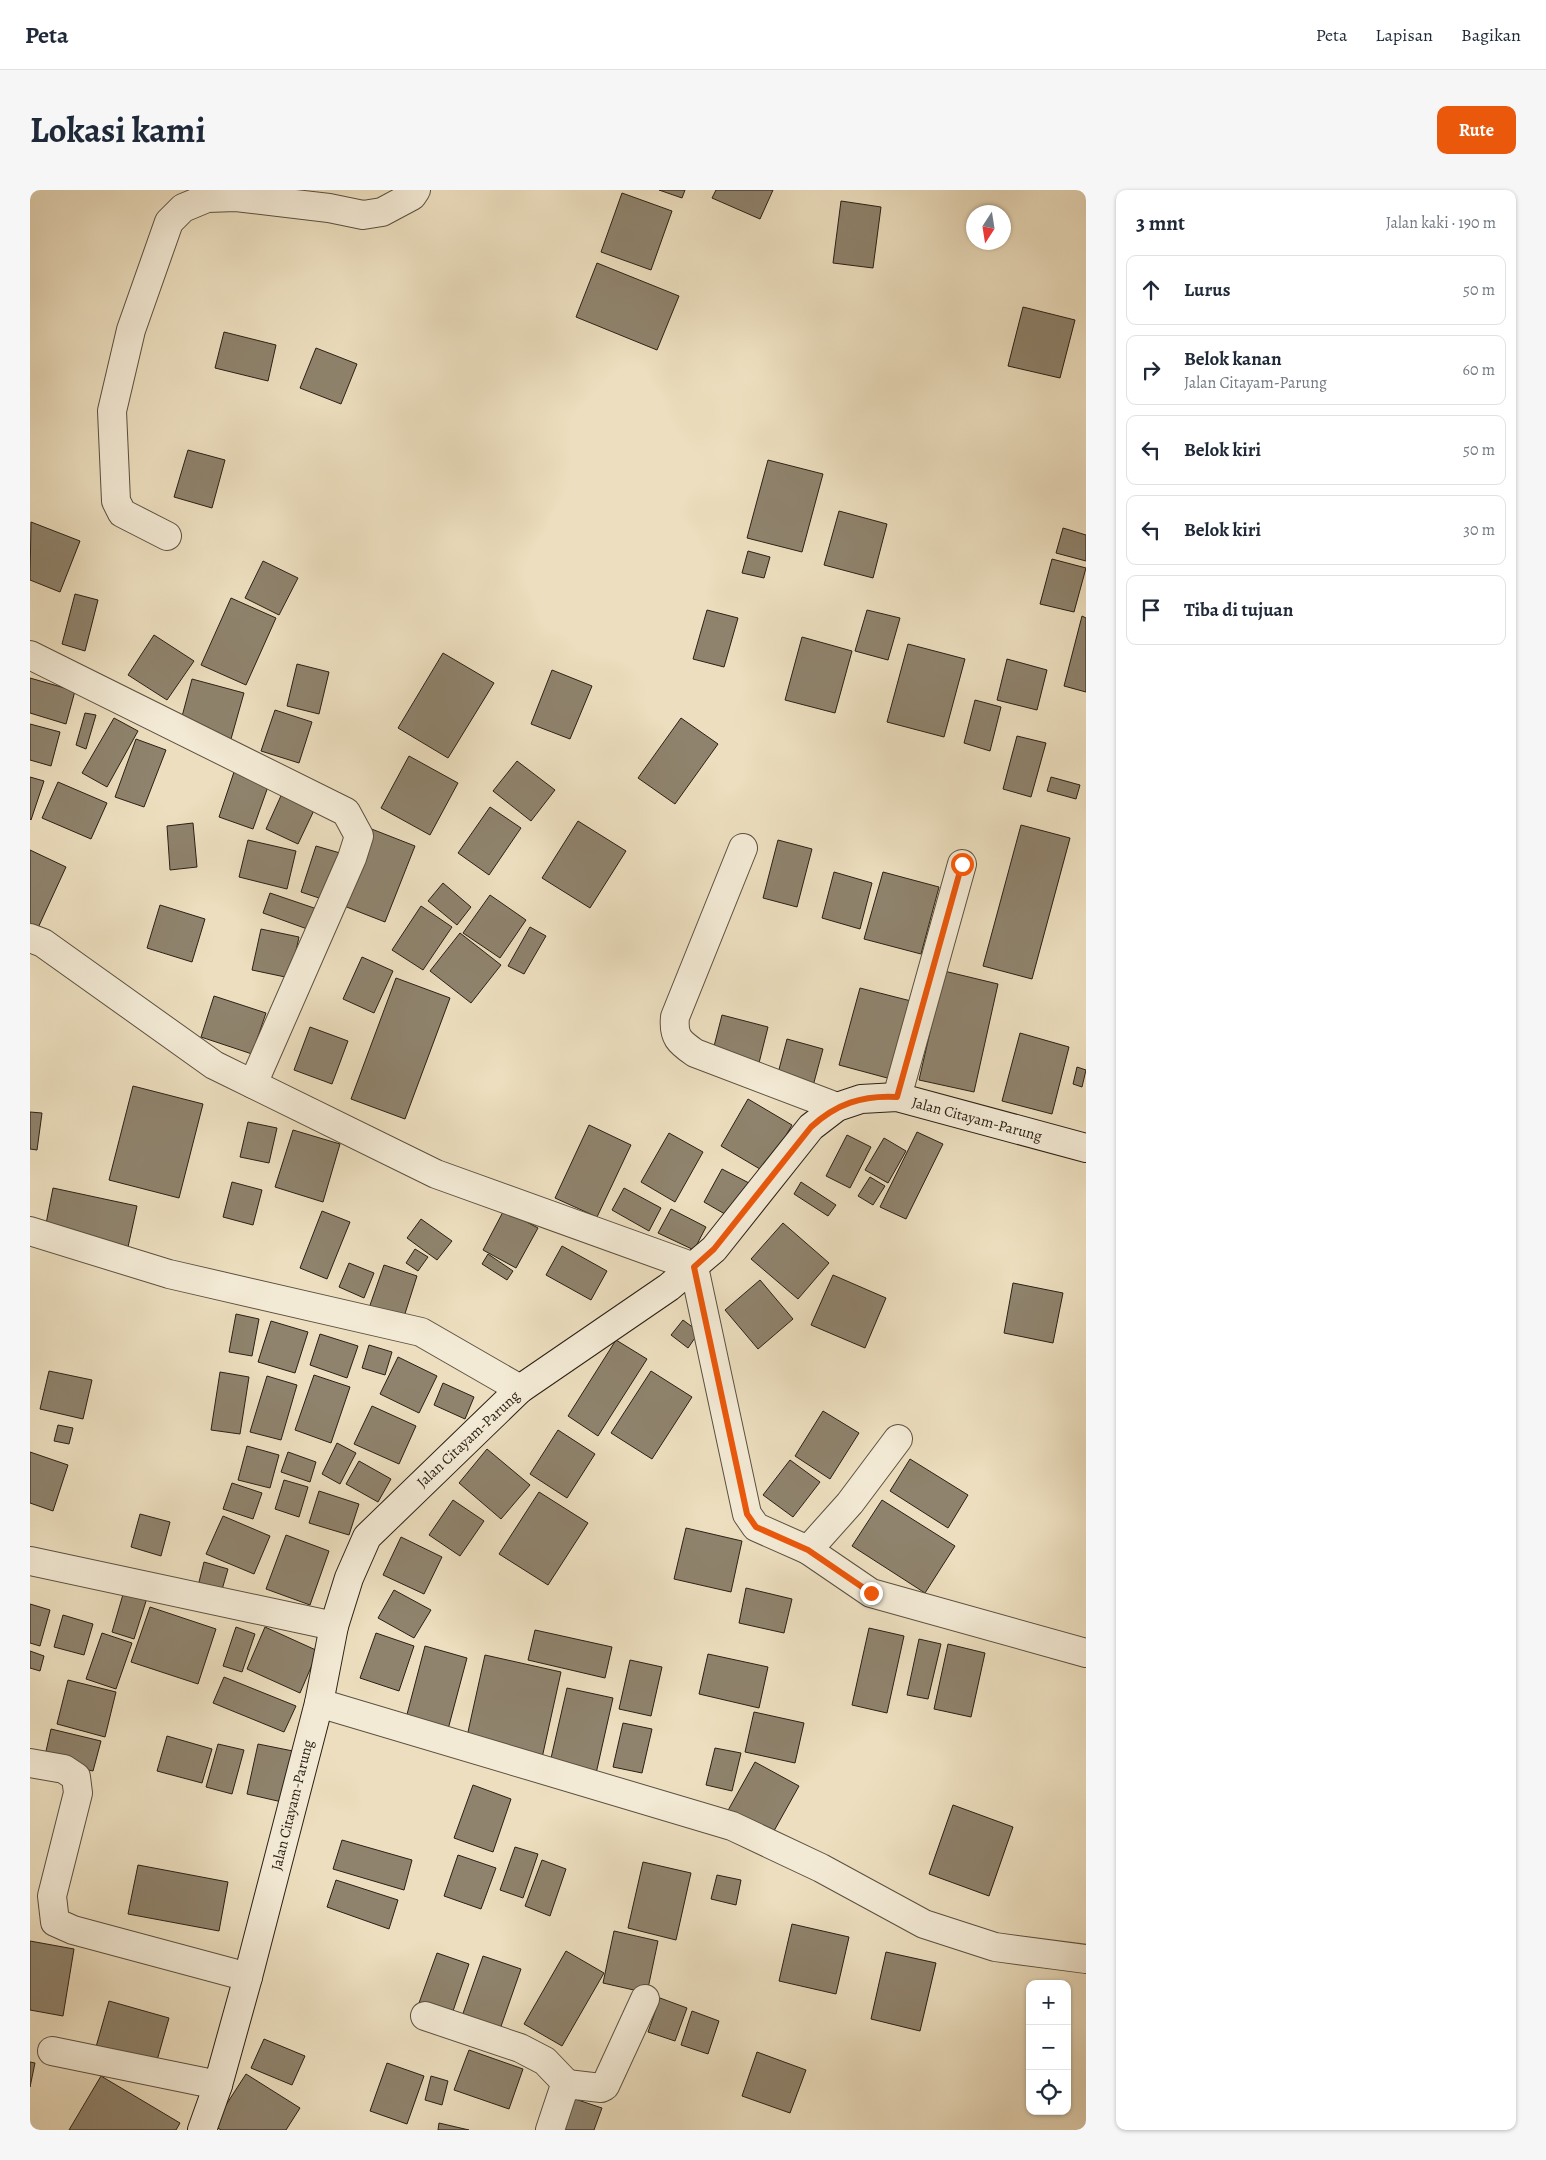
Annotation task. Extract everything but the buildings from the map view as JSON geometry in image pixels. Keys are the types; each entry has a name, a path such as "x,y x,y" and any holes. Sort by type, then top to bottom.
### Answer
{"street":[{"path":"167,536 122,513 116,501 112,411 132,330 169,222 183,208 207,198 236,197 329,208 363,215 382,212 412,196 416,190"},
{"path":"30,655 346,812 359,836 352,858 253,1084"},
{"path":"743,848 675,1017 674,1031 682,1044 695,1054 837,1107"},
{"path":"897,1097 962,864"},
{"path":"30,938 43,944 214,1065 436,1174 694,1267 747,1514 756,1527 808,1550 871,1593 1086,1653"},
{"name":"Jalan Citayam-Parung","path":"206,2128 248,1977 319,1703 334,1626 348,1578 368,1537 520,1389 669,1287 714,1249 811,1127 837,1107 861,1098 897,1097 1086,1148"},
{"path":"30,1231 170,1274 421,1332 520,1389"},
{"path":"808,1550 850,1503 898,1439"},
{"path":"30,1562 334,1626"},
{"path":"319,1703 732,1826 821,1868 924,1924 995,1947 1086,1959"},
{"path":"30,1763 64,1769 76,1777 78,1793 52,1896 55,1922 73,1930 248,1977"},
{"path":"425,2016 520,2048 545,2061 567,2084 601,2088 605,2086 645,2000"},
{"path":"52,2051 218,2085"},
{"path":"550,2130 567,2084"}],"route":[{"path":"871,1593 808,1550 756,1527 747,1514 694,1267 714,1249 811,1127 823,1116 837,1107 861,1098 897,1097 962,864"}]}
